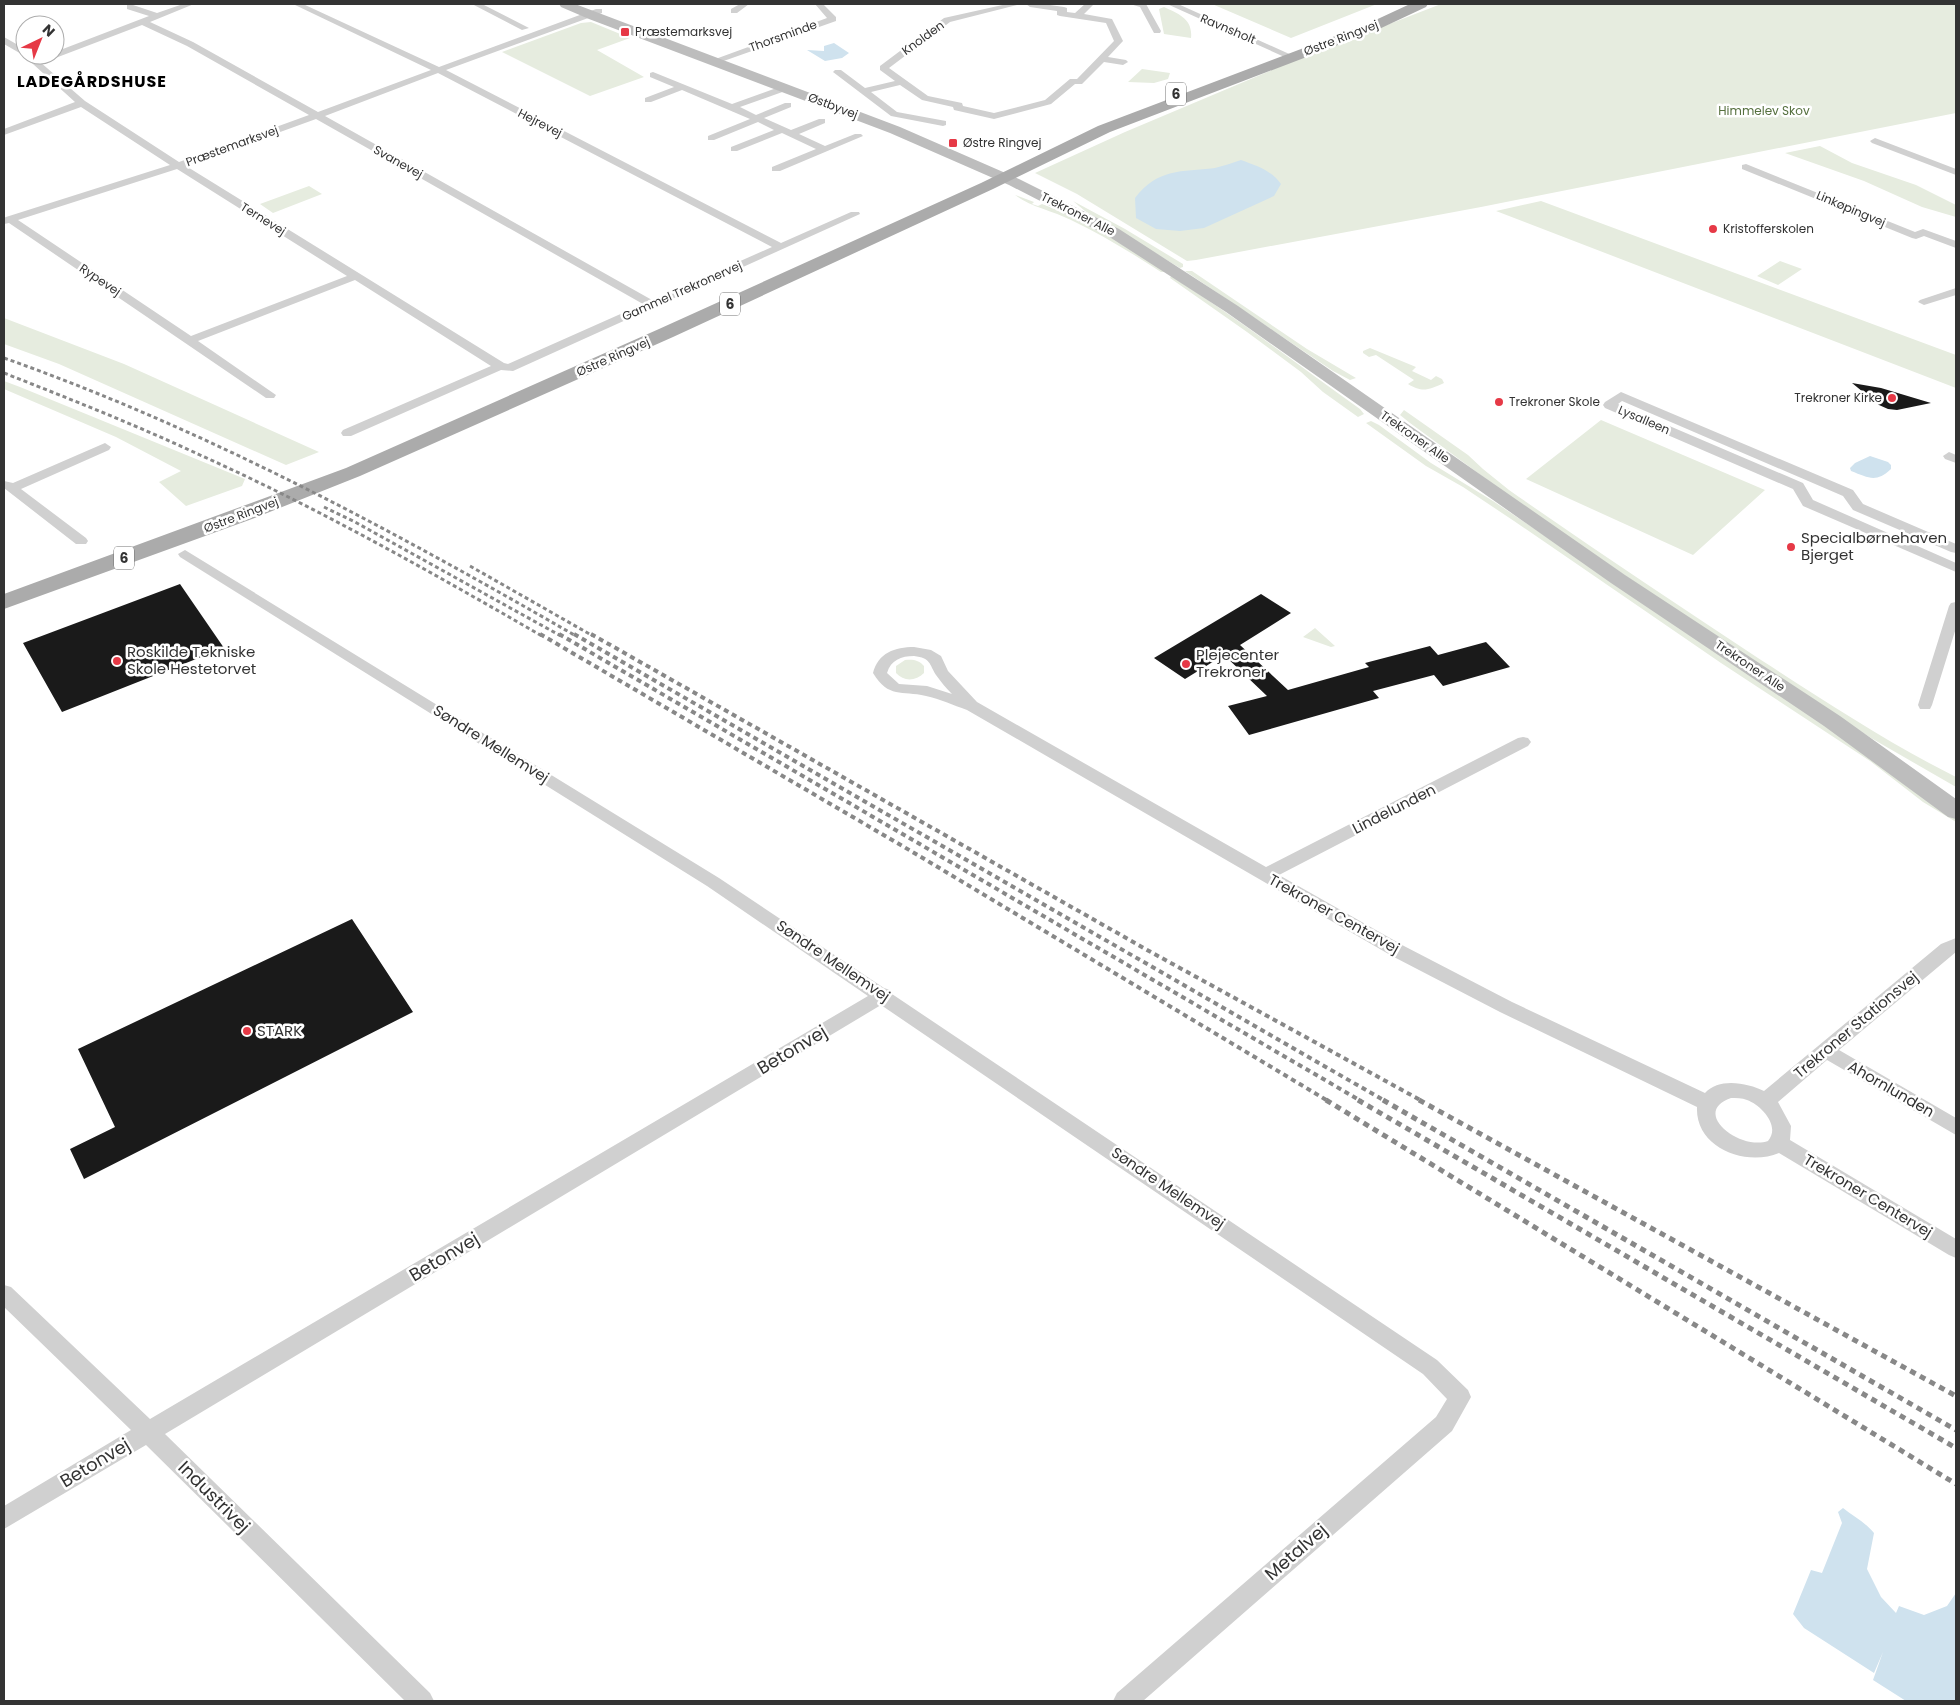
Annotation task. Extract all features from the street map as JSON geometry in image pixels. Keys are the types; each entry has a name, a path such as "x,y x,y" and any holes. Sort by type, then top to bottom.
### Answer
{"main road":[{"name":"Østre Ringvej","path":"4,602 346,468 666,334 996,174 1289,55 1372,27 1421,4"},
{"name":"Østre Ringvej","path":"4,587 238,510"}],"street":[{"path":"65,51 190,4"},
{"name":"Hejrevej","path":"297,4 439,70 780,247"},
{"path":"476,4 525,28"},
{"name":"Østbyvej","path":"565,4 590,10 676,47 876,123 996,174"},
{"path":"734,11 745,4"},
{"name":"Thorsminde","path":"715,61 833,18 819,4"},
{"name":"Knolden","path":"1017,4 947,20 883,68 900,82 925,98 994,116 1048,102 1074,81 1079,82 1119,41 1109,21 1060,13 1064,10 1030,4"},
{"path":"1077,16 1090,4"},
{"path":"1141,4 1157,31"},
{"name":"Ravnsholt","path":"1171,4 1289,55"},
{"path":"130,7 158,16"},
{"name":"Præstemarksvej","path":"7,220 178,166 439,70 590,10"},
{"name":"Svanevej","path":"143,22 190,44 652,305"},
{"name":"Ternevej","path":"4,40 15,47"},
{"path":"1102,59 1123,62"},
{"name":"Ternevej","path":"39,65 82,103 178,166 505,367"},
{"path":"838,72 894,114 942,123"},
{"path":"652,75 732,107 824,150"},
{"path":"863,91 900,82"},
{"path":"648,100 682,87"},
{"path":"732,107 785,88"},
{"path":"4,132 82,103"},
{"path":"711,138 788,105"},
{"path":"1030,107 1043,116"},
{"path":"876,123 894,114"},
{"path":"734,149 822,121"},
{"path":"776,169 858,136"},
{"path":"1876,141 1956,172"},
{"name":"Linkøpingvej","path":"1746,167 1916,236 1923,232 1956,245"},
{"name":"Trekroner Alle","path":"996,174 1102,226 1178,272 1618,578 1832,721 1956,811"},
{"name":"Gammel Trekronervej","path":"347,433 652,305 855,214"},
{"name":"Rypevej","path":"7,220 270,395"},
{"path":"189,341 356,276"},
{"path":"1924,302 1954,294"},
{"name":"Lysalleen","path":"1956,549 1858,507 1848,493 1621,396 1609,405 1798,486 1808,503 1956,568"},
{"path":"8,485 105,447"},
{"path":"1798,486 1808,476"},
{"path":"8,485 81,541"},
{"name":"Søndre Mellemvej","path":"185,554 713,882 884,995 1430,1367 1460,1397"},
{"path":"1925,705 1956,606"},
{"name":"Trekroner Centervej","path":"972,706 941,672 939,663 931,656 918,651 904,651 891,656 882,663 880,673 885,682 895,688 926,691 972,706 1398,951 1506,1007 1707,1103"},
{"name":"Trekroner Alle","path":"1832,721 1956,792"},
{"name":"Lindelunden","path":"1265,876 1523,742"},
{"name":"Trekroner Stationsvej","path":"1766,1101 1952,947 1956,930"},
{"name":"Betonvej","path":"4,1518 884,995"},
{"name":"Ahornlunden","path":"1826,1051 1956,1127"},
{"path":"1721,1091 1743,1091 1766,1101 1778,1115 1783,1130 1779,1143 1771,1149 1759,1152 1732,1147 1720,1139 1710,1127 1705,1114 1707,1103 1712,1096 1721,1091"},
{"name":"Trekroner Centervej","path":"1779,1143 1956,1249"},
{"name":"Industrivej","path":"4,1294 148,1432 422,1701"},
{"name":"Metalvej","path":"1125,1701 1444,1424 1460,1397"}],"green space":[{"path":"1212,4 1377,4 1291,38"},
{"name":"Himmelev Skov","path":"1441,4 1956,4 1956,113 1481,207 1187,261 1077,194 1035,173 1125,132 1291,62"},
{"path":"1164,7 1184,18 1190,26 1191,38 1164,34 1159,9"},
{"path":"591,22 630,38 597,50 644,77 590,96 502,52 581,23"},
{"path":"1142,69 1170,73 1168,79 1154,83 1128,82"},
{"path":"1820,146 1852,163 1916,185 1956,205 1956,217 1922,207 1864,181 1785,153"},
{"path":"309,186 322,194 273,213 260,204"},
{"path":"1015,195 1034,202 1032,204 1038,206 1042,204 1091,226 1166,272 1161,272 1083,226 1028,203"},
{"path":"1073,201 1125,229 1183,264 1183,267 1180,268 1085,211"},
{"path":"1541,201 1956,355 1956,388 1496,211"},
{"path":"1780,261 1802,269 1778,285 1757,276"},
{"path":"1185,271 1192,271 1307,349 1356,378 1350,380 1333,371"},
{"path":"1171,276 1266,341 1360,409 1364,414 1358,417 1323,392 1301,372 1170,278"},
{"path":"4,318 124,364 319,452 286,465 59,364 4,344"},
{"path":"1370,348 1416,367 1412,371 1431,380 1436,376 1442,379 1444,383 1426,389 1413,387 1408,384 1414,380 1376,355 1369,357 1363,353 1363,351"},
{"path":"4,381 245,479 242,486 186,506 159,482 181,471 116,437 4,389"},
{"path":"1404,410 1468,455 1509,490 1697,618 1857,721 1956,777 1956,787 1871,738 1645,589 1516,501 1400,415"},
{"path":"1601,420 1765,490 1693,555 1526,479"},
{"path":"1371,421 1431,463 1493,501 1914,784 1956,816 1956,822 1923,802 1870,761 1721,663 1514,521 1463,487 1426,466 1366,423"},
{"path":"1315,628 1335,646 1331,647 1303,637"},
{"path":"905,660 920,662 924,666 924,673 914,679 906,679 899,676 896,673 896,666"}],"water":[{"path":"834,43 849,53 842,58 825,61 807,50 824,51 824,46"},
{"path":"1241,160 1263,169 1277,179 1281,184 1274,196 1204,228 1180,231 1156,229 1136,218 1135,198 1152,181 1161,176 1181,171 1215,168"},
{"path":"1870,456 1888,462 1891,465 1891,469 1876,478 1863,476 1851,471 1850,468 1855,463"},
{"path":"1843,1508 1874,1533 1867,1569 1881,1597 1896,1613 1899,1606 1924,1615 1947,1606 1956,1593 1956,1701 1906,1701 1873,1680 1883,1652 1874,1673 1804,1628 1793,1614 1811,1570 1822,1573 1842,1523 1838,1512"}],"building":[{"name":"Trekroner Kirke","path":"1852,383 1881,388 1931,403 1897,410 1888,409 1879,405"},
{"path":"180,584 224,648 62,712 23,643"},
{"name":"Plejecenter Trekroner","path":"1261,594 1291,613 1240,645 1288,690 1369,667 1365,663 1430,646 1438,655 1486,642 1510,667 1443,686 1434,675 1373,691 1379,698 1249,735 1228,706 1267,696 1224,655 1185,679 1154,658"},
{"name":"STARK","path":"352,919 413,1012 84,1179 70,1149 115,1127 78,1049"}],"railway":[{"path":"4,358 152,416 225,449 367,520 576,636"},
{"path":"4,373 152,433 244,475 331,519 542,636"},
{"path":"324,507 355,522 561,636"},
{"path":"470,566 593,636"},
{"path":"540,634 916,854 1328,1101"},
{"path":"559,634 1361,1101"},
{"path":"574,634 1385,1101"},
{"path":"591,634 1149,951 1422,1101"},
{"path":"1326,1100 1956,1484"},
{"path":"1358,1100 1956,1448"},
{"path":"1383,1100 1956,1430"},
{"path":"1419,1100 1956,1396"}],"place":[{"name":"Præstemarksvej","path":"625,32"},
{"name":"Østre Ringvej","path":"953,143"},
{"name":"Kristofferskolen","path":"1713,229"},
{"name":"Trekroner Kirke","path":"1892,398"},
{"name":"Trekroner Skole","path":"1499,402"},
{"name":"Specialbørnehaven Bjerget","path":"1791,547"},
{"name":"Roskilde Tekniske Skole Hestetorvet","path":"117,661"},
{"name":"Plejecenter Trekroner","path":"1186,664"},
{"name":"STARK","path":"247,1031"}],"district":[{"name":"LADEGÅRDSHUSE","path":"92,81"}]}
